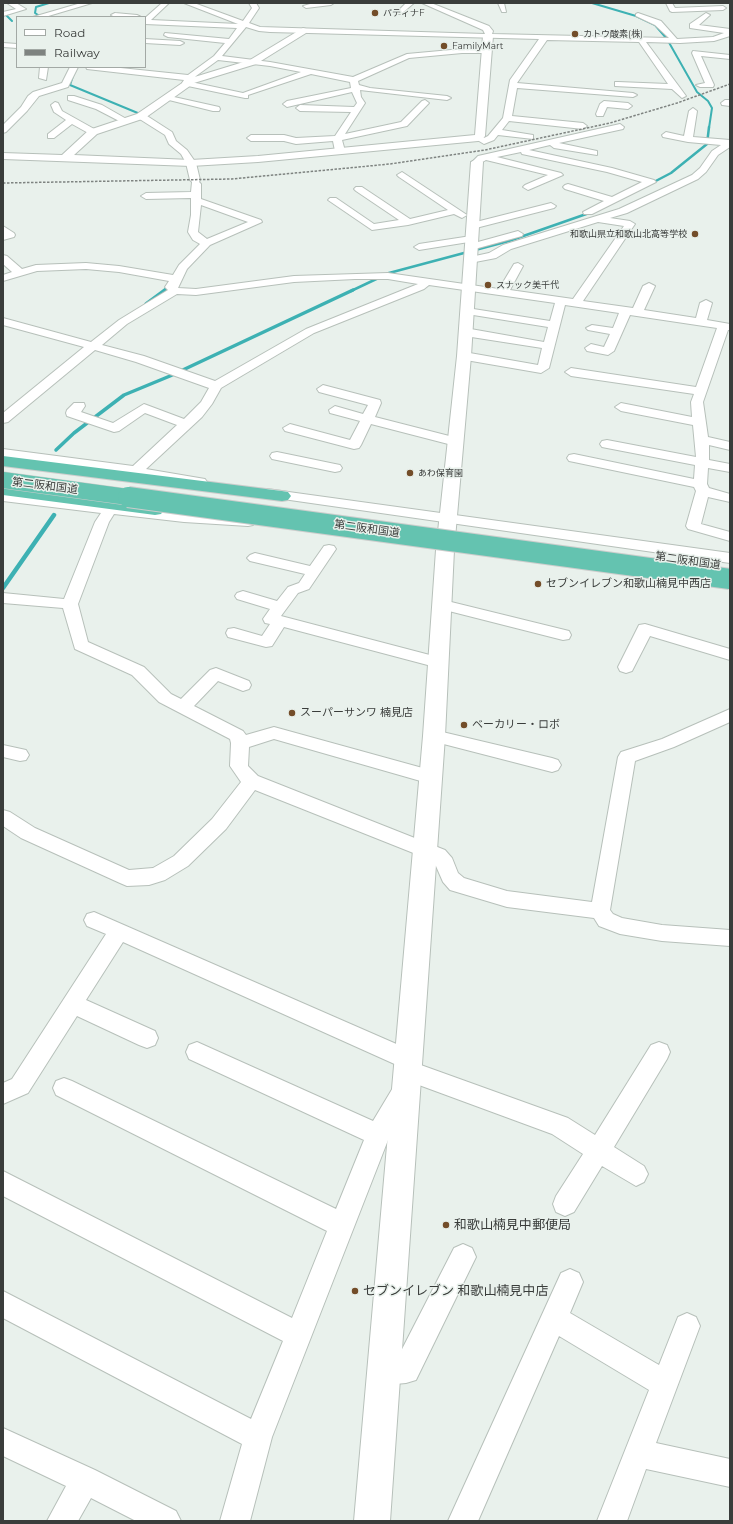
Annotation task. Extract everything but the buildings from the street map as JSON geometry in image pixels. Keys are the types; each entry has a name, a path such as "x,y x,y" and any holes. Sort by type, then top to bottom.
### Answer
{"highway":[{"path":"3,461 282,496"},
{"name":"第二阪和国道","path":"3,470 730,567"},
{"name":"第二阪和国道","path":"3,480 730,579"},
{"path":"3,490 244,521"}],"street":[{"path":"10,3 36,16"},
{"path":"42,16 89,3"},
{"path":"146,20 166,3"},
{"path":"187,3 242,25"},
{"path":"65,158 93,132 143,115 217,58 256,8 252,3"},
{"path":"306,6 331,3"},
{"path":"425,3 476,20 488,30 483,58 480,136 478,138"},
{"path":"501,3 504,11"},
{"path":"669,3 672,10 695,6 725,6"},
{"path":"399,13 404,5"},
{"path":"5,14 23,9"},
{"path":"646,14 667,20 676,12"},
{"path":"114,15 126,16"},
{"path":"638,15 658,23 670,41"},
{"path":"706,15 690,25 730,32"},
{"path":"146,20 242,25 263,29 303,31 670,41 730,41"},
{"path":"187,81 253,62 303,31"},
{"path":"714,40 730,32"},
{"path":"153,33 228,44"},
{"path":"3,156 194,162 340,151 478,138 484,141 497,132 507,118 515,95 513,85 544,38"},
{"path":"641,40 682,96"},
{"path":"714,40 715,44 722,45"},
{"path":"146,41 228,44"},
{"path":"692,41 696,53 705,66 710,85 700,85"},
{"path":"3,44 16,46"},
{"path":"361,104 288,106 346,90 407,56 462,51 483,58"},
{"path":"696,53 730,57"},
{"path":"217,58 253,62 328,75 355,85 391,92 447,98"},
{"path":"43,78 44,68"},
{"path":"3,130 24,109 31,98 36,94 65,85 74,68"},
{"path":"97,68 187,81 246,95 310,72"},
{"path":"315,80 328,75"},
{"path":"569,89 572,80"},
{"path":"611,83 674,87"},
{"path":"355,85 357,97 361,104"},
{"path":"513,85 636,95 635,85"},
{"path":"389,102 391,92"},
{"path":"168,97 213,108 222,102"},
{"path":"71,98 99,107 126,121"},
{"path":"403,103 435,104"},
{"path":"340,151 337,142 338,138 361,104"},
{"path":"251,138 284,138 296,141 338,138 404,124 425,104"},
{"path":"600,114 600,104 629,106"},
{"path":"55,105 58,112 93,132"},
{"path":"688,138 693,110"},
{"path":"143,115 169,134 172,142 194,162 197,194 193,232 197,238 206,243"},
{"path":"507,118 582,126"},
{"path":"51,136 66,123 73,121"},
{"path":"481,160 517,150 620,127"},
{"path":"497,132 530,137"},
{"path":"666,136 730,143"},
{"path":"419,247 470,249 492,256 507,247 623,211 695,177 703,170 719,148 730,143"},
{"path":"548,144 594,153"},
{"path":"719,148 730,150"},
{"path":"470,249 573,218 651,182 609,170 517,150"},
{"path":"481,160 558,174 528,187"},
{"path":"372,1521 426,851 443,605 445,550 464,356 472,221 481,160"},
{"path":"402,175 472,221 551,206"},
{"path":"568,187 613,200"},
{"path":"360,189 408,222"},
{"path":"3,419 91,346 174,282 194,254 206,243 257,222 197,194 146,196"},
{"path":"333,200 372,227 408,222 456,211"},
{"path":"598,219 643,225"},
{"path":"576,303 592,277 607,260 630,224"},
{"path":"3,229 10,235 3,237"},
{"path":"3,258 20,272"},
{"path":"3,278 20,272 55,266 96,266 119,269 174,282 196,292 294,279 384,276 561,300 727,327 700,391 697,402 698,422 702,440 702,488 692,526 730,537"},
{"path":"503,292 518,266"},
{"path":"136,471 206,404 216,386 310,331 420,286 428,281"},
{"path":"591,348 608,351 616,332 649,286"},
{"path":"464,356 541,369 543,368 561,300"},
{"path":"700,323 706,303"},
{"path":"467,311 555,325"},
{"path":"3,321 140,359 216,386"},
{"path":"592,328 616,332"},
{"path":"465,332 549,346"},
{"path":"571,372 700,391"},
{"path":"290,428 354,445 375,402 323,389"},
{"path":"79,406 72,413 114,428 144,408 186,424"},
{"path":"621,407 698,422"},
{"path":"335,410 456,442"},
{"path":"702,440 730,446"},
{"path":"277,456 333,475 345,442"},
{"path":"606,444 730,468"},
{"path":"3,453 136,471 282,496 448,520 730,558"},
{"path":"574,458 702,488 730,498"},
{"path":"3,497 184,518 244,521 730,589"},
{"path":"110,510 102,522 70,604 82,645 138,671 166,698 237,735 240,743 239,766 244,774 252,781 438,855 445,863 450,877 456,884 507,899 600,911"},
{"path":"234,633 266,642 293,590 304,586 329,549"},
{"path":"255,558 314,571"},
{"path":"243,596 280,614 439,662"},
{"path":"3,598 70,604"},
{"path":"443,605 563,635"},
{"path":"626,668 645,629 709,647 730,656"},
{"path":"183,707 216,674 243,685"},
{"path":"730,715 668,743 627,758 600,911 606,920 620,926 662,933 730,938"},
{"path":"240,743 274,733 431,777"},
{"path":"434,736 552,765"},
{"path":"3,751 20,755"},
{"path":"3,817 28,833 128,878 149,877 158,874 186,856 220,824 252,781"},
{"path":"94,920 408,1072 560,1126 636,1174"},
{"path":"3,1094 20,1086 119,931"},
{"path":"72,1004 148,1038"},
{"path":"197,1052 378,1134"},
{"path":"565,1204 659,1052"},
{"path":"235,1521 258,1437 378,1134 408,1072"},
{"path":"64,1088 342,1225"},
{"path":"3,1183 299,1335"},
{"path":"384,1372 406,1370 463,1258"},
{"path":"463,1521 570,1282"},
{"path":"3,1304 258,1437"},
{"path":"554,1318 665,1384"},
{"path":"612,1521 687,1326"},
{"path":"3,1442 86,1480 166,1521"},
{"path":"638,1452 730,1473"},
{"path":"62,1521 86,1480"}],"waterway":[{"path":"40,16 35,13 36,7 49,3"},
{"path":"592,3 636,16 655,25 667,39 697,92 708,101 712,108 709,128"},
{"path":"3,12 12,21"},
{"path":"76,68 70,85 145,116"},
{"path":"650,184 671,173 707,144 709,127"},
{"path":"351,291 389,273 509,241 592,212"},
{"path":"164,290 170,283"},
{"path":"146,304 164,290"},
{"path":"56,450 74,433 124,395 170,376 353,290"},
{"path":"3,588 54,515"}],"railway":[{"path":"3,183 232,179 390,164 485,150 610,123 677,103 730,84"}],"place":[{"name":"パティナF","path":"375,13"},
{"name":"カトウ酸素(株)","path":"575,34"},
{"name":"FamilyMart","path":"444,46"},
{"name":"和歌山県立和歌山北高等学校","path":"695,234"},
{"name":"スナック美千代","path":"488,285"},
{"name":"あわ保育園","path":"410,473"},
{"name":"セブンイレブン和歌山楠見中西店","path":"538,584"},
{"name":"スーパーサンワ 楠見店","path":"292,713"},
{"name":"ベーカリー・ロボ","path":"464,725"},
{"name":"和歌山楠見中郵便局","path":"446,1225"},
{"name":"セブンイレブン 和歌山楠見中店","path":"355,1291"}]}
